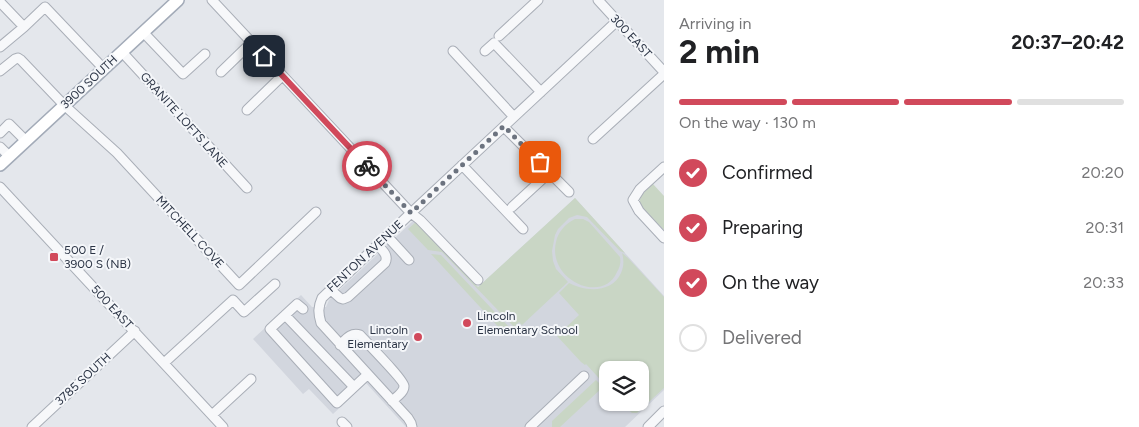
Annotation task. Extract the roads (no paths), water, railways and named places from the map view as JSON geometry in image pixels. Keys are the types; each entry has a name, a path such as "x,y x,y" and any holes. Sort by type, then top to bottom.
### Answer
{"main road":[{"name":"3900 SOUTH","path":"0,165 178,0"}],"street":[{"path":"212,0 411,213 478,280"},
{"path":"499,36 538,0"},
{"name":"300 EAST","path":"598,0 664,73"},
{"path":"0,2 24,27"},
{"path":"0,48 45,7 104,69"},
{"name":"FENTON AVENUE","path":"412,427 412,423 408,418 321,323 318,313 322,298 617,21"},
{"path":"143,32 183,74 206,54"},
{"path":"221,72 251,43"},
{"path":"485,52 494,43 541,92"},
{"path":"453,51 514,117"},
{"name":"GRANITE LOFTS LANE","path":"122,52 247,188"},
{"path":"0,71 11,61 18,58 64,105"},
{"path":"593,139 664,73"},
{"path":"247,110 282,76"},
{"name":"MITCHELL COVE","path":"64,105 117,152 239,285 316,212"},
{"path":"0,133 9,124 26,141"},
{"path":"504,126 569,192"},
{"path":"0,147 9,156"},
{"path":"462,165 523,230"},
{"path":"664,167 640,189 632,200 639,211 664,238"},
{"path":"512,207 550,172"},
{"name":"500 EAST","path":"0,187 223,427"},
{"path":"387,236 409,260"},
{"path":"330,289 340,298 348,297 387,260 386,255 378,245"},
{"path":"164,363 233,300 244,312 275,284"},
{"path":"303,309 298,304 270,329 337,402 367,375"},
{"path":"285,315 354,387"},
{"name":"3785 SOUTH","path":"32,427 135,332"},
{"path":"340,345 351,335 360,335 403,382 403,390 392,401"},
{"path":"536,425 584,376"},
{"path":"212,415 251,379"},
{"path":"648,427 664,412"}],"place":[{"name":"500 E / 3900 S (NB)","path":"54,257"},
{"name":"Lincoln Elementary School","path":"467,323"},
{"name":"Lincoln Elementary","path":"418,337"}]}
